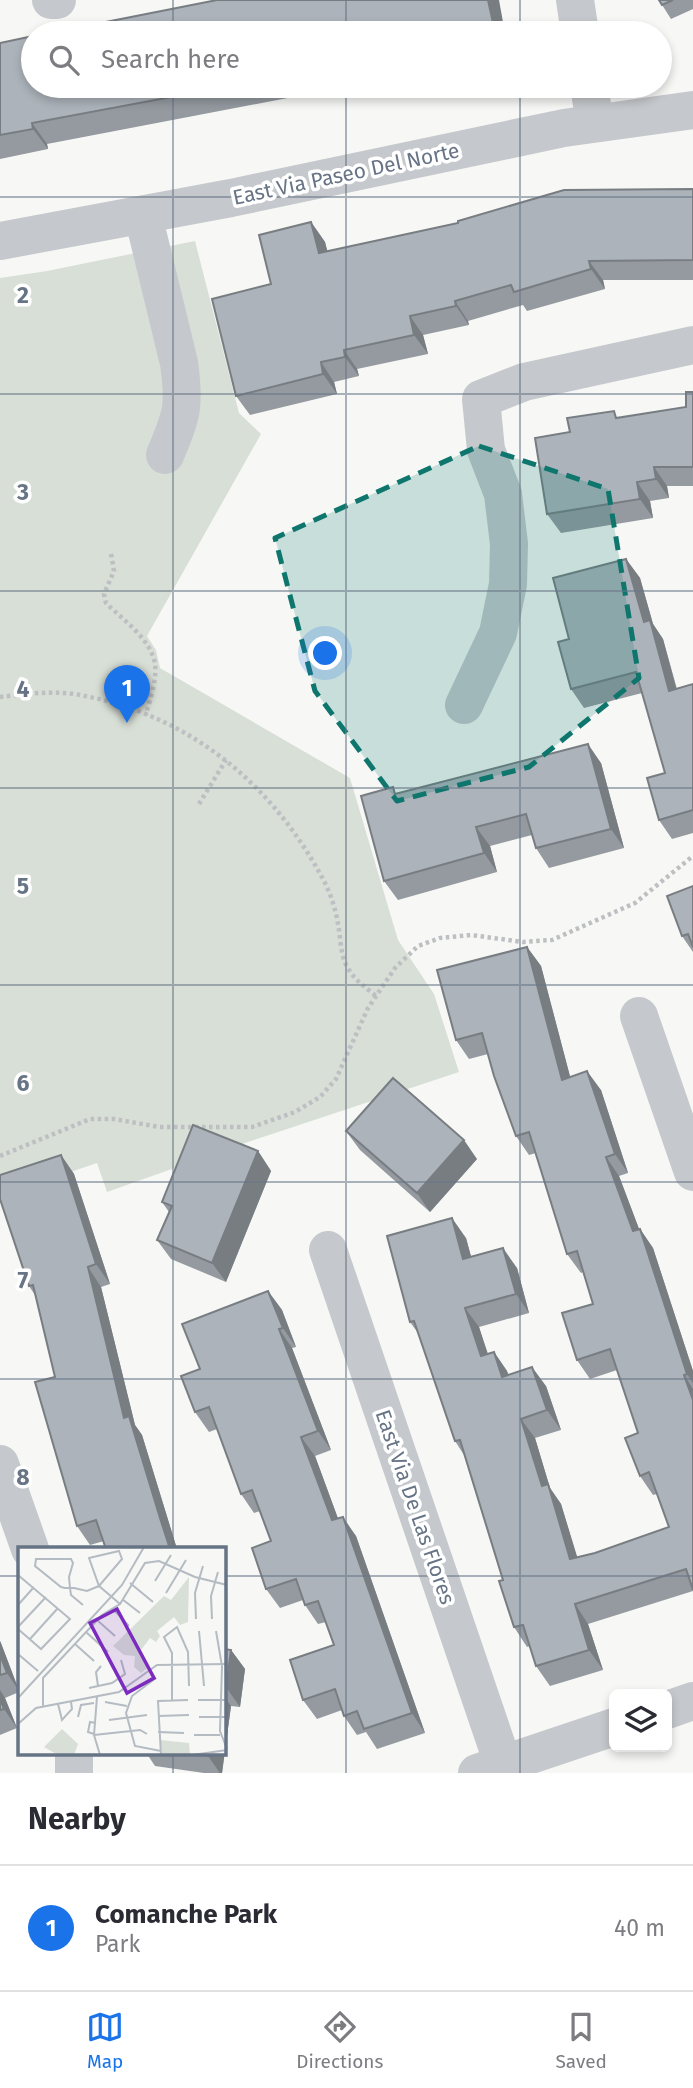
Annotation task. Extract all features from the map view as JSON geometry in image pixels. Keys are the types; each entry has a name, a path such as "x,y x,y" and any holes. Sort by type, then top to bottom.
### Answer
{"street":[{"path":"51,0 57,0"},
{"path":"575,0 578,21"},
{"path":"591,98 595,123"},
{"name":"East Via Paseo Del Norte","path":"0,241 143,215 595,123 693,110"},
{"path":"143,215 182,384 183,404 165,455"},
{"path":"464,705 498,633 508,584 509,544 503,494 486,450 481,399 524,382 693,345"},
{"path":"639,1016 693,1172"},
{"name":"East Via De Las Flores","path":"328,1250 490,1768"},
{"path":"0,1464 29,1547"},
{"path":"672,1708 693,1702"},
{"path":"490,1768 609,1729"}],"path":[{"path":"111,554 114,571 104,594 106,604 150,649 155,664 154,682 146,715"},
{"path":"0,697 21,694 78,694 146,715 185,732 226,760 269,798 296,836 326,885 338,920 348,970 376,996"},
{"path":"199,803 226,760"},
{"path":"0,1156 90,1119 114,1119 159,1128 252,1127 295,1112 320,1097 336,1079 368,1008 395,968 418,946 440,938 471,935 523,942 552,940 635,903 693,856"}],"highlighted area":[{"path":"479,446 608,489 639,678 529,767 397,801 315,691 275,538"}],"shaded area":[{"path":"195,241 239,413 261,434 147,636 156,650 160,668 350,778 398,940 434,994 459,1072 107,1192 97,1163 0,1196 0,278"}],"building":[{"path":"217,0 488,0 493,21 111,21"},
{"path":"659,0 673,0 662,5"},
{"path":"21,39 21,98 166,98 32,123 33,129 0,135 0,43"},
{"path":"693,189 693,260 589,261 591,269 514,292 511,285 455,301 456,306 410,316 414,335 344,350 345,357 321,362 323,374 236,396 212,299 271,284 259,235 311,222 319,253 458,223 564,190"},
{"path":"686,392 693,392 693,467 654,467 656,479 637,482 640,499 547,514 535,438 570,432 567,418 614,411 616,418 686,407"},
{"path":"626,559 644,622 650,620 669,691 693,684 693,810 659,820 647,778 665,773 636,672 571,689 558,642 569,639 553,578"},
{"path":"588,744 611,829 536,848 526,814 476,827 484,853 384,881 361,796 393,787 395,794"},
{"path":"693,886 693,947 688,934 682,936 667,896"},
{"path":"527,947 562,1080 587,1071 615,1154 606,1157 633,1231 640,1229 693,1400 693,1590 686,1569 575,1604 589,1650 536,1666 523,1625 514,1627 499,1581 503,1580 460,1440 455,1441 414,1321 410,1322 387,1236 452,1218 463,1259 503,1248 516,1294 465,1308 481,1356 494,1352 502,1377 532,1367 547,1410 521,1419 542,1486 548,1484 570,1559 669,1527 649,1472 640,1476 625,1438 638,1433 610,1349 577,1360 562,1313 593,1304 577,1251 567,1254 529,1132 516,1136 482,1033 456,1040 437,970"},
{"path":"393,1078 464,1140 417,1193 346,1131"},
{"path":"193,1125 258,1151 212,1263 157,1240 172,1206 162,1202"},
{"path":"61,1155 96,1264 88,1267 124,1418 129,1416 169,1547 105,1547 96,1520 77,1526 35,1382 55,1377 33,1285 29,1286 0,1199 0,1175"},
{"path":"268,1291 283,1328 279,1329 318,1431 301,1437 332,1520 343,1517 412,1713 364,1729 357,1711 344,1716 335,1689 303,1700 290,1660 334,1645 318,1601 305,1605 296,1579 266,1589 252,1548 271,1541 252,1490 241,1494 209,1407 195,1412 181,1376 200,1369 182,1324"},
{"path":"226,1649 231,1650 226,1687"},
{"path":"0,1655 7,1673 0,1675"}],"place":[{"name":"Comanche Park","path":"127,723"}]}
